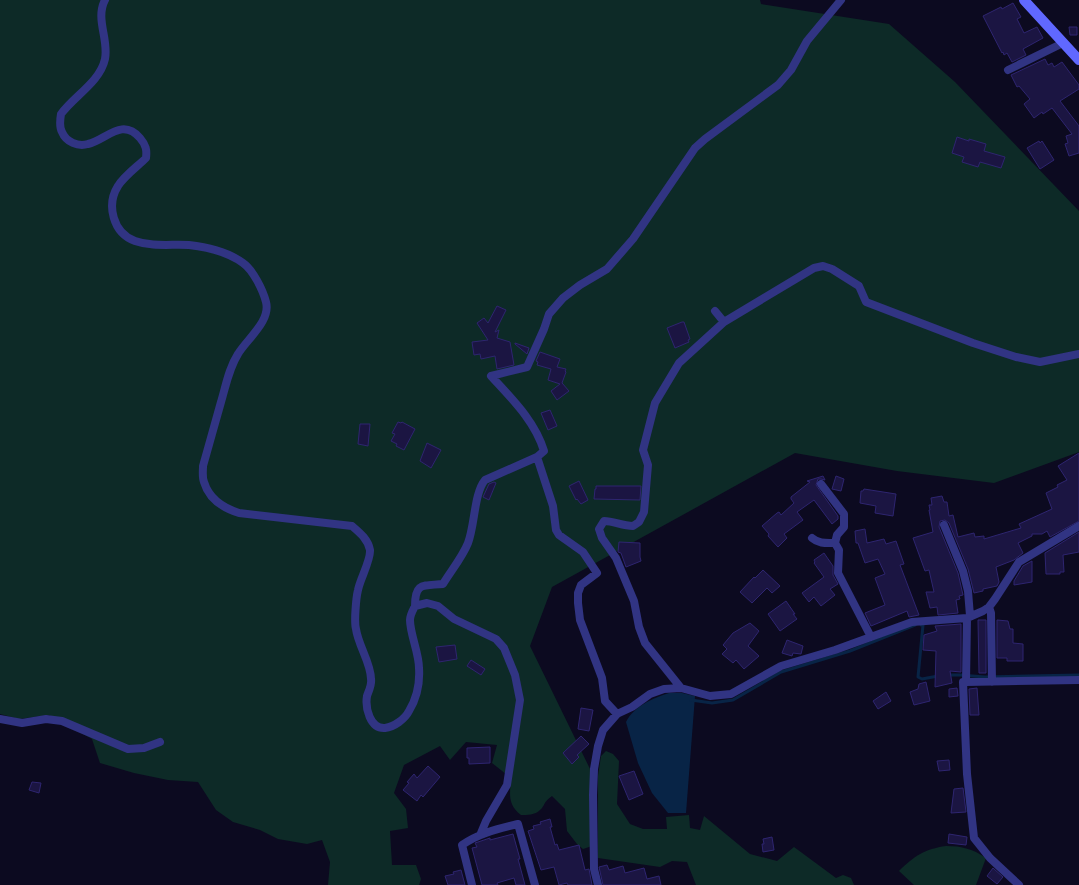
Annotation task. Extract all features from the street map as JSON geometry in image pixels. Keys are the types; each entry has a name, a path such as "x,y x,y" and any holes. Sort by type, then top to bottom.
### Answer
{"main road":[{"path":"1024,0 1079,60"}],"street":[{"path":"105,0 102,11 105,58 98,74 61,114 60,123 62,132 66,138 75,144 80,145 89,144 116,130 124,129 138,136 144,142 147,149 146,158 119,184 114,195 112,206 115,222 125,236 136,241 150,244 190,245 219,251 243,263 251,272 266,303 266,312 262,322 239,353 231,368 204,466 203,481 208,492 227,509 239,513 352,526 366,540 370,550 358,590 355,629 371,676 371,685 367,697 369,717 373,724 380,728 389,728 397,723 407,715 415,702 418,689 419,667 410,620 415,606 416,590 421,586 443,584 468,544 474,524 480,486 485,480 537,457 544,451 525,414 491,376 527,367 549,314 563,298 607,268 633,239 695,148 778,85 792,70 807,41 840,0"},
{"path":"1008,70 1063,43"},
{"path":"681,688 645,643 639,627 634,601 616,558 602,538 599,529 604,521 612,521 624,526 633,526 639,522 644,512 647,486 648,464 643,450 655,403 679,363 724,322 814,268 823,266 832,269 859,286 866,302 974,343 1016,357 1040,362 1079,354"},
{"path":"715,312 724,322"},
{"path":"537,457 554,506 556,530 559,535 583,552 597,573 581,585 578,593 580,620 602,678 605,701 617,714"},
{"path":"821,484 844,514 844,527 837,535 835,543 839,550 838,573 871,637"},
{"path":"944,525 963,571 968,591 966,677 963,682 966,759 974,838 990,858 1019,885"},
{"path":"598,885 594,870 594,769 598,746 603,730 617,714 632,707 650,694 664,688 681,688 710,696 731,694 781,666 835,650 912,622 968,617 983,611 989,607 1019,562 1079,526"},
{"path":"812,538 816,542 835,543"},
{"path":"415,606 427,604 438,606 454,619 496,639 504,648 515,674 520,700 507,785 486,821 481,833"},
{"path":"989,607 991,613 992,678"},
{"path":"966,677 1079,680"},
{"path":"0,719 22,723 46,719 62,721 128,749 144,748 160,742"},
{"path":"472,885 462,845 481,833 518,824 535,885"}],"green space":[{"path":"0,0 760,0 761,4 889,24 955,82 1079,211 1079,452 994,483 897,471 795,453 552,587 530,646 591,771 592,846 583,849 577,844 567,831 565,809 552,796 538,812 521,815 511,803 511,778 492,763 497,745 466,742 450,760 440,746 404,765 394,793 406,809 408,828 390,831 392,865 416,865 421,879 419,885 328,885 330,862 322,840 307,844 278,839 260,830 233,822 216,810 198,782 168,780 134,773 100,763 92,739 49,715 19,719 0,714"},
{"path":"606,751 613,754 619,761 617,804 630,824 643,829 667,829 666,817 689,815 690,828 700,830 704,816 750,854 777,861 794,847 836,878 843,875 851,878 854,885 696,885 687,862 672,861 660,867 598,858 598,776 601,756"},
{"path":"946,846 977,852 986,858 976,885 914,885 899,871 920,854 932,849"}],"water":[{"path":"669,693 682,693 695,696 686,813 668,813 652,793 638,763 626,722 629,716 644,703"}],"building":[{"path":"1013,3 1021,17 1017,19 1024,33 1037,27 1043,38 1023,49 1026,55 1012,62 1007,53 1004,55 1003,52 1002,53 983,16"},
{"path":"1069,27 1077,27 1077,35 1070,35"},
{"path":"1045,59 1048,65 1052,63 1054,67 1062,62 1079,85 1079,89 1060,101 1079,126 1079,153 1069,156 1065,144 1068,143 1066,136 1072,134 1052,108 1043,114 1042,112 1034,118 1024,104 1030,99 1019,86 1017,87 1011,75"},
{"path":"957,137 986,144 984,151 1005,157 1001,168 980,162 978,167 962,162 964,157 952,153"},
{"path":"1039,141 1040,143 1042,141 1054,160 1040,169 1027,148"},
{"path":"497,306 506,310 495,332 499,330 497,338 510,342 514,365 497,369 495,356 481,359 480,354 474,355 472,342 488,340 477,323 484,318 488,323"},
{"path":"684,322 690,339 688,340 689,342 675,348 667,328"},
{"path":"515,344 529,348 527,354"},
{"path":"540,352 560,359 557,367 566,369 562,383 569,391 557,400 551,391 560,384 548,380 551,369 537,365 538,362 536,361"},
{"path":"550,410 557,426 548,430 541,413"},
{"path":"398,422 402,422 415,429 404,450 396,446 397,444 391,441 395,434 392,433"},
{"path":"360,424 370,424 368,446 358,444"},
{"path":"427,443 441,450 431,468 420,461"},
{"path":"1079,453 1079,521 1050,537 1047,531 1042,534 1032,534 1032,536 1018,543 1023,553 1014,560 996,567 999,582 997,586 983,589 983,591 974,593 968,569 949,523 945,520 940,521 939,527 958,573 963,595 959,596 960,599 956,600 958,613 938,615 937,607 930,608 926,592 934,592 929,570 925,571 913,538 933,532 929,510 929,505 932,505 931,498 942,496 944,502 947,502 949,516 953,515 958,537 974,533 975,537 984,536 984,539 1021,528 1019,524 1052,509 1046,493 1058,487 1057,485 1067,480 1058,466"},
{"path":"823,476 825,480 818,479 816,485 838,516 838,519 832,524 814,500 797,512 803,520 784,534 787,538 778,547 768,536 769,534 762,526 777,513 779,512 781,515 794,503 791,497 810,482 807,481"},
{"path":"836,476 844,479 841,491 832,489"},
{"path":"579,481 588,500 581,504 577,499 576,500 569,486"},
{"path":"494,482 496,483 489,500 483,497 489,484"},
{"path":"596,486 641,486 640,500 594,499"},
{"path":"864,489 896,494 893,516 875,513 876,506 860,503 861,491"},
{"path":"865,529 867,543 884,539 886,544 896,541 904,564 900,565 919,615 909,617 907,611 871,626 865,613 885,605 875,578 885,574 878,559 865,563 858,543 856,543 855,531"},
{"path":"1079,532 1079,552 1063,555 1064,572 1060,572 1060,574 1046,574 1045,553"},
{"path":"619,542 640,543 641,561 626,567 621,553 618,552"},
{"path":"824,553 833,566 833,575 838,584 830,589 835,595 821,606 814,597 809,602 802,593 824,577 814,563 814,560"},
{"path":"1032,561 1032,582 1014,585 1014,581 1023,566"},
{"path":"763,570 780,586 772,593 767,588 752,603 740,592"},
{"path":"786,601 797,619 780,631 768,614"},
{"path":"978,620 986,620 986,673 979,673"},
{"path":"997,620 1008,621 1010,629 1013,629 1013,643 1023,644 1023,661 1007,661 1007,658 997,658"},
{"path":"750,623 759,631 748,646 759,656 744,669 736,660 733,663 722,654 727,649 723,645 733,633"},
{"path":"961,624 961,672 950,671 952,683 935,687 936,651 923,650 924,635 937,631 935,626"},
{"path":"787,640 803,646 801,654 793,653 792,656 782,653"},
{"path":"455,645 457,659 439,662 436,647"},
{"path":"471,660 485,669 481,675 467,666"},
{"path":"926,682 930,701 914,705 910,692 918,689 919,684"},
{"path":"957,688 958,696 949,697 949,689"},
{"path":"977,688 979,715 970,715 969,689"},
{"path":"886,692 891,701 878,709 873,701"},
{"path":"581,708 593,710 589,731 578,729"},
{"path":"581,736 589,744 577,755 579,757 572,764 563,753"},
{"path":"490,747 490,763 469,764 469,758 467,758 467,748"},
{"path":"949,760 950,770 939,771 937,761"},
{"path":"428,766 440,777 423,797 421,795 417,801 403,790 409,783 407,782 414,774 417,778"},
{"path":"634,771 643,794 629,800 619,776"},
{"path":"32,782 41,783 39,793 29,790"},
{"path":"963,788 966,812 951,813 954,789"},
{"path":"550,819 552,827 550,827 555,845 557,844 559,850 579,845 585,870 589,869 592,885 568,885 567,883 559,885 554,867 541,870 528,831 534,829 533,826 541,824 540,822"},
{"path":"513,834 525,885 516,885 514,878 497,883 498,885 482,885 472,848 477,847 475,843 490,838 490,840"},
{"path":"949,834 967,837 966,845 948,843"},
{"path":"772,837 774,850 763,852 763,839"},
{"path":"607,865 609,870 623,866 625,873 644,868 647,879 659,876 661,885 603,885 599,867"},
{"path":"993,868 1003,877 997,884 987,876"},
{"path":"461,870 465,885 448,885 445,876 454,874 453,872"}],"waterway":[{"path":"691,700 712,703 733,700 781,672 850,651 915,625"},
{"path":"921,625 923,625 918,677 922,679 938,676"},
{"path":"947,675 985,677 1079,675"}]}
